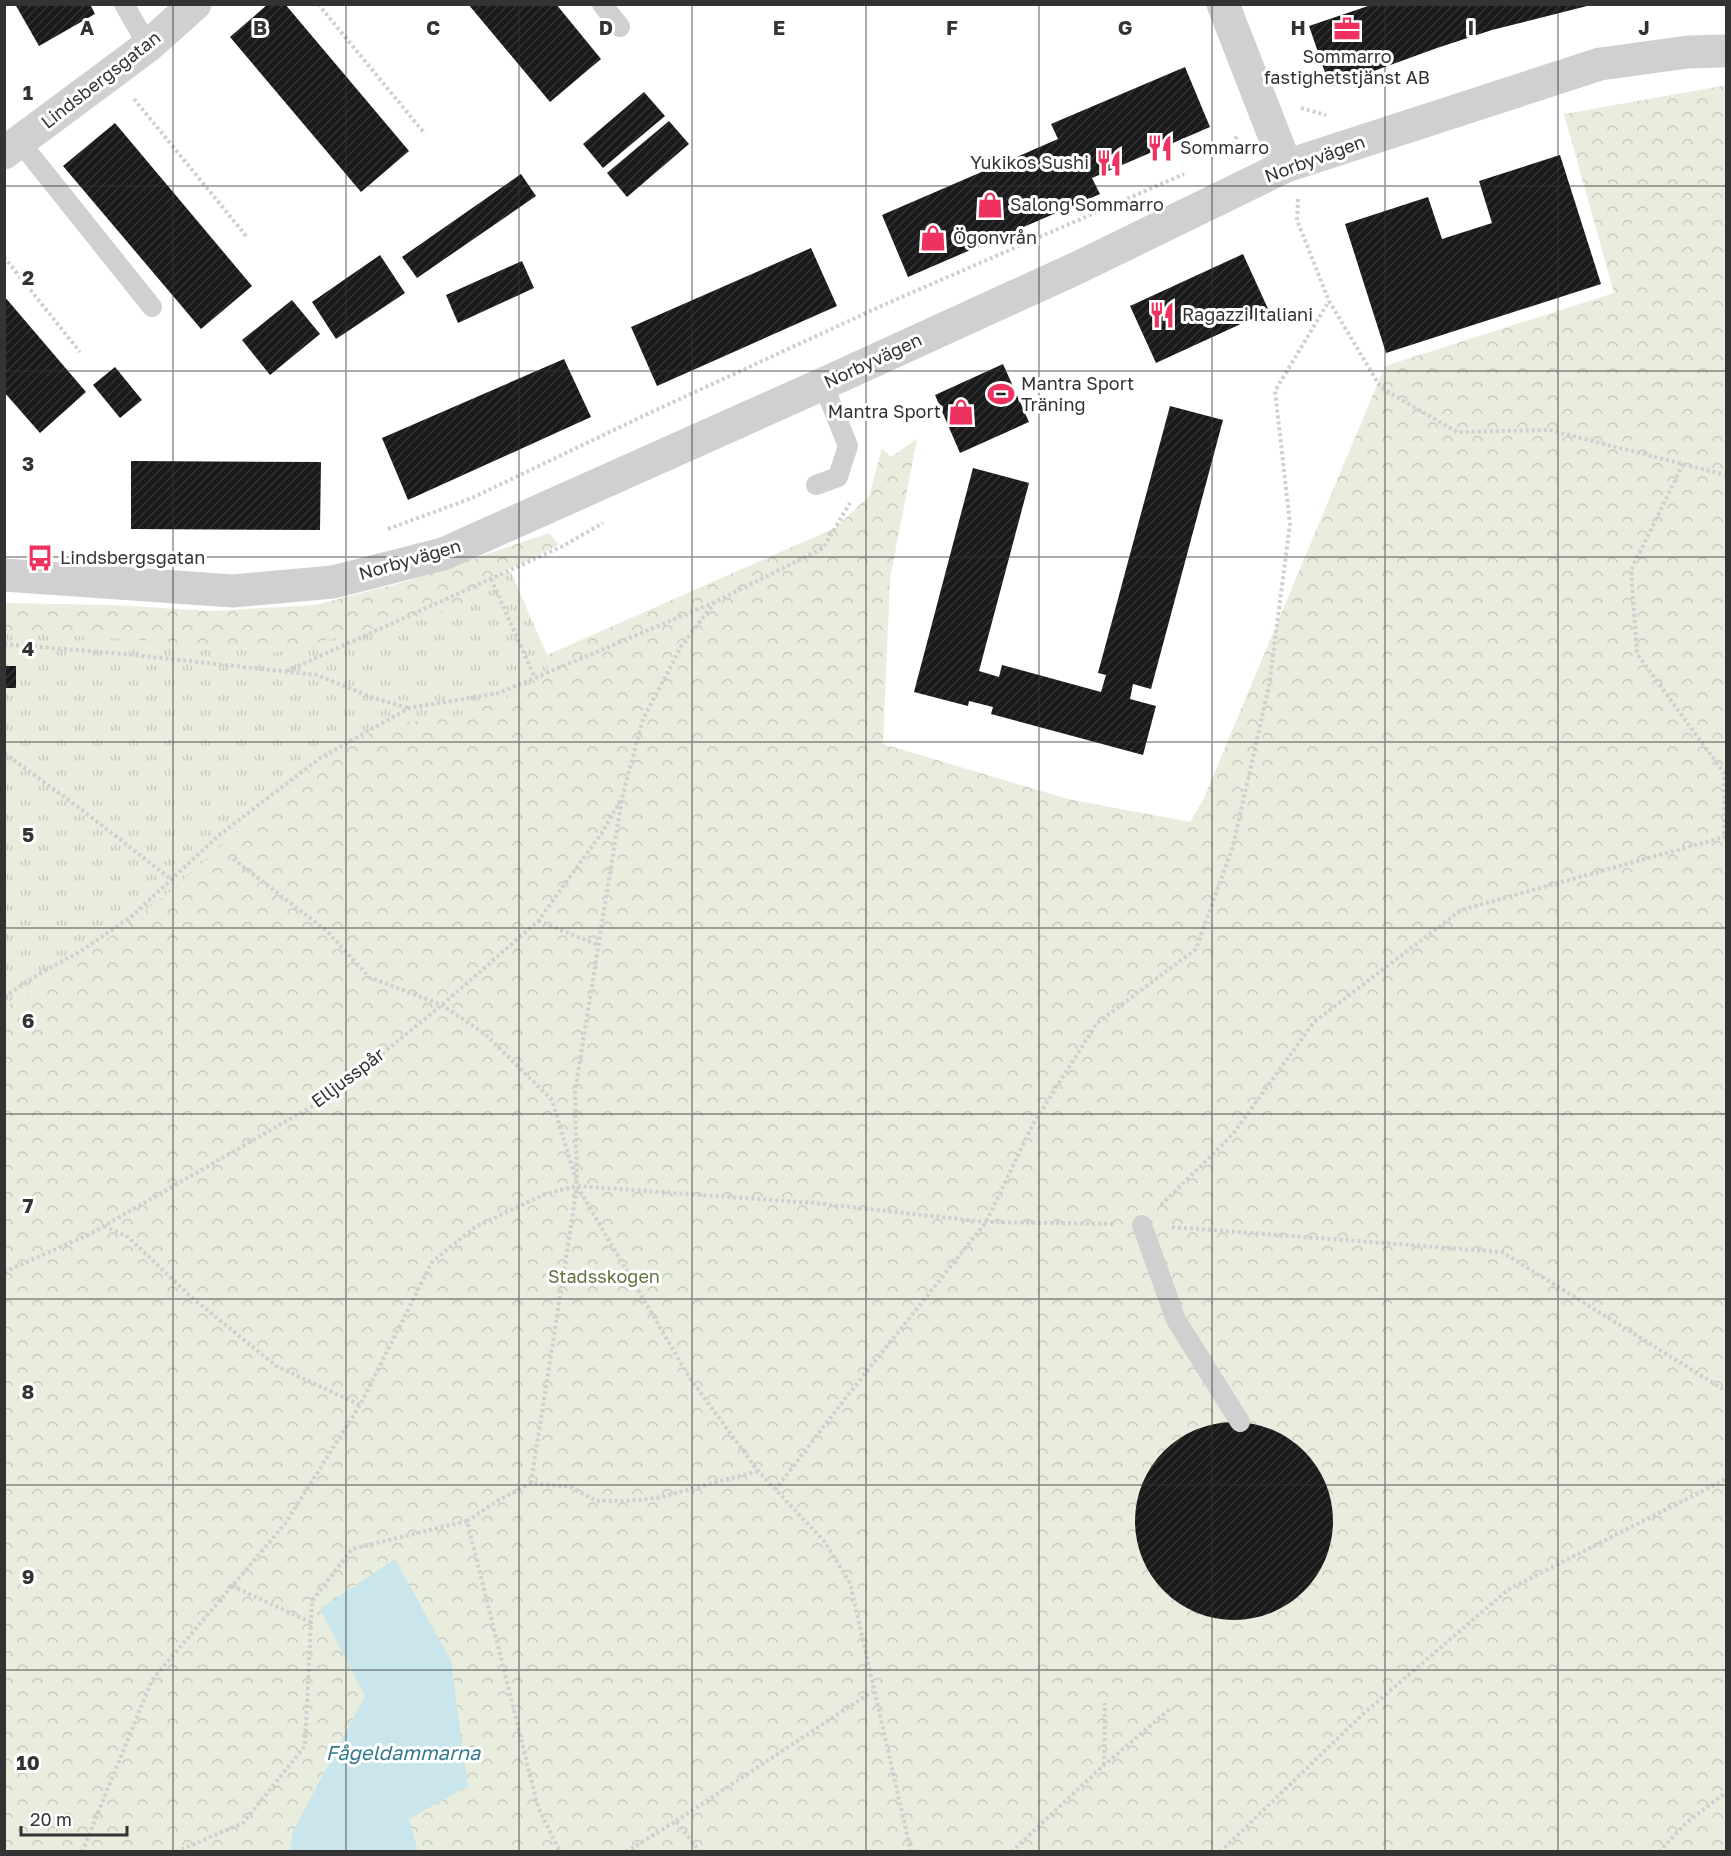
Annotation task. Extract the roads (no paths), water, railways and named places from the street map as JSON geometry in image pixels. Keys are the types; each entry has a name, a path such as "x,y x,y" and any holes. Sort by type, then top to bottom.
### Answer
{"street":[{"name":"Lindsbergsgatan","path":"12,148 148,46 195,4"},
{"path":"1223,4 1274,136 1292,164"},
{"name":"Norbyvägen","path":"4,575 234,591 333,582 443,554 1077,268 1292,164 1600,64 1688,52 1726,51"}],"lane":[{"path":"124,4 148,46"},
{"path":"602,4 620,27"},
{"path":"12,148 152,307"},
{"path":"816,485 838,477 848,446 823,384"},
{"path":"1142,1225 1176,1320 1240,1422"}],"water":[{"name":"Fågeldammarna","path":"395,1559 451,1661 468,1786 409,1819 418,1851 290,1851 293,1831 365,1696 320,1609"}],"place":[{"name":"Sommarro fastighetstjänst AB","path":"1347,29"},
{"name":"Sommarro","path":"1160,148"},
{"name":"Yukikos Sushi","path":"1109,163"},
{"name":"Salong Sommarro","path":"990,205"},
{"name":"Ögonvrån","path":"933,238"},
{"name":"Ragazzi Italiani","path":"1162,315"},
{"name":"Mantra Sport Träning","path":"1001,394"},
{"name":"Mantra Sport","path":"961,412"},
{"name":"Lindsbergsgatan","path":"40,558"}],"park label":[{"name":"Stadsskogen","path":"604,1277"}]}
